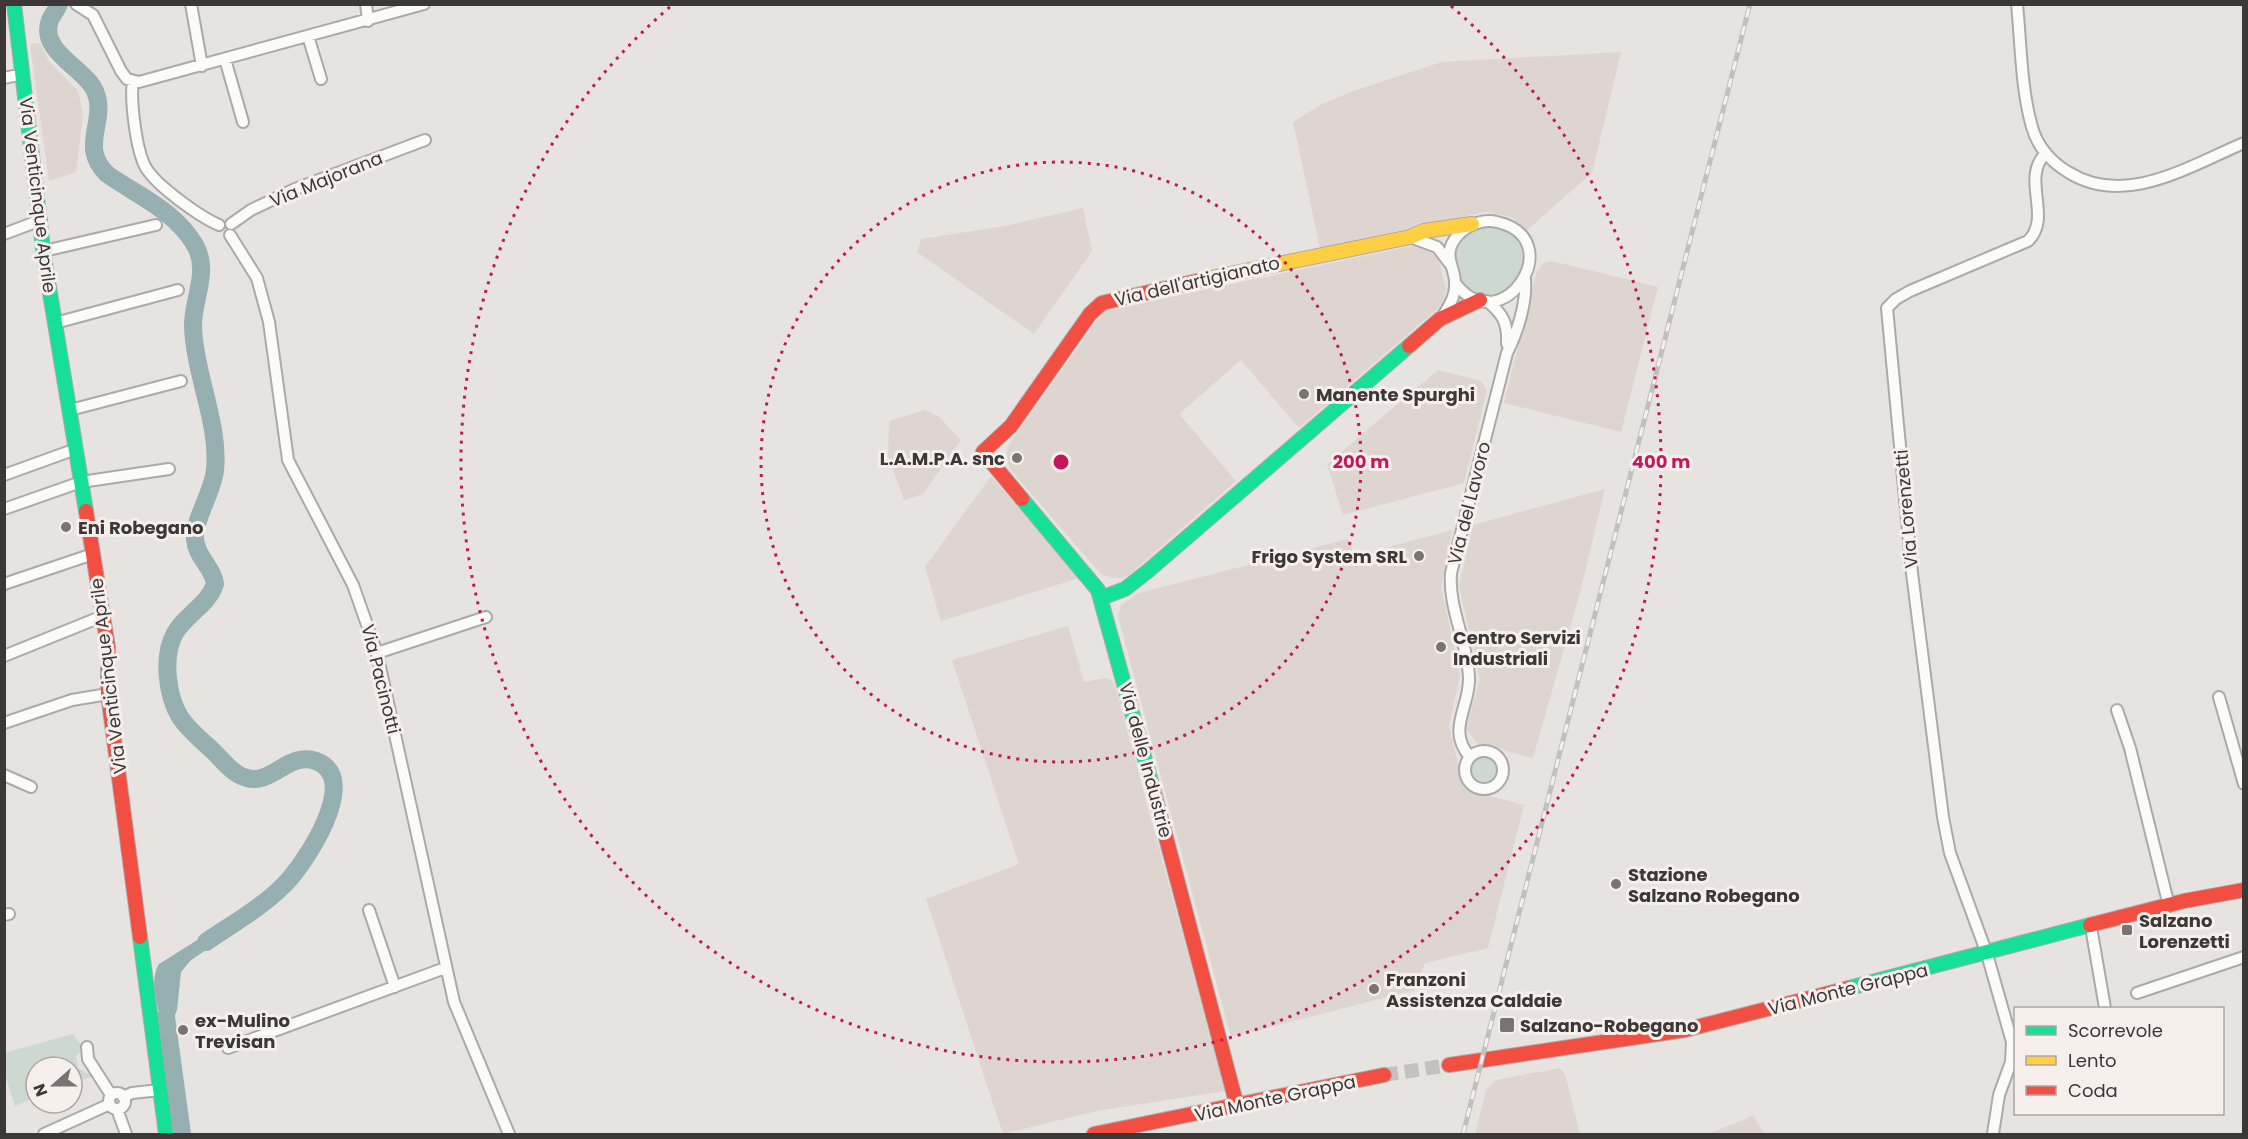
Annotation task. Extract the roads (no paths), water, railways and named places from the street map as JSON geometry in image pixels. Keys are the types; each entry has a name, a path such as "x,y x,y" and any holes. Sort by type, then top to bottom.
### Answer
{"street":[{"name":"Via Venticinque Aprile","path":"14,4 44,251 108,647 108,694 166,1134"},
{"path":"76,4 91,13 114,61 127,79 134,81 145,81 202,66 424,4"},
{"path":"91,13 101,4"},
{"path":"191,4 202,66"},
{"path":"366,4 368,21"},
{"path":"2017,4 2029,115 2037,139 2046,153 2061,168 2080,179 2103,187 2119,188 2166,176 2244,143"},
{"path":"308,36 321,79"},
{"path":"225,59 243,122"},
{"path":"4,78 23,74"},
{"name":"Via Pacinotti","path":"134,81 131,97 145,166 153,176 202,216 219,225 218,231 221,236 230,230 257,278 269,322 288,460 353,585 377,652 454,1002 509,1134"},
{"name":"Via Majorana","path":"230,230 251,210 295,189 425,140"},
{"name":"Via Lorenzetti","path":"1987,954 1950,853 1943,817 1912,573 1887,308 1896,298 1910,291 2028,241 2038,226 2035,180 2040,159 2046,153"},
{"path":"4,234 41,220"},
{"name":"Via dell'artigianato","path":"983,452 1011,426 1090,314 1102,303 1277,263 1410,237 1424,231 1494,221 1506,225 1521,236 1526,243 1530,260 1525,280"},
{"path":"1472,224 1455,239 1451,249 1450,264 1456,284 1465,294 1483,300"},
{"path":"44,251 156,225"},
{"path":"1410,237 1437,247 1450,264"},
{"path":"1440,319 1483,300 1508,297 1525,280"},
{"name":"Via del Lavoro","path":"1470,757 1458,733 1469,678 1452,594 1451,573 1507,353 1513,340 1523,300 1525,280"},
{"path":"1101,598 1125,589 1148,571 1440,319 1451,302 1456,284"},
{"path":"55,323 178,290"},
{"name":"Via del Lavoro","path":"1483,300 1504,318 1508,328 1507,353"},
{"path":"70,411 180,381"},
{"path":"4,475 76,449"},
{"name":"Via delle Industrie","path":"983,452 1088,574 1101,598 1237,1106"},
{"path":"4,509 81,482 169,469"},
{"path":"4,584 93,554"},
{"path":"4,656 103,616"},
{"path":"377,652 486,617"},
{"path":"4,723 72,700 108,694"},
{"path":"2219,697 2244,784"},
{"path":"2117,710 2130,748 2169,906"},
{"path":"4,775 31,787"},
{"name":"Via Monte Grappa","path":"1449,1065 1685,1030 2169,906 2244,890"},
{"path":"369,910 395,987"},
{"path":"2091,927 2105,1007"},
{"path":"1987,954 2013,1052 1999,1095 1993,1134"},
{"path":"2137,993 2244,957"},
{"path":"228,1048 445,969"},
{"path":"87,1047 88,1059 113,1103 126,1134"},
{"name":"Via Monte Grappa","path":"1094,1134 1384,1075"},
{"path":"44,1134 113,1103 124,1103 123,1097 132,1093 160,1090"}],"water":[{"path":"223,924 229,934 190,961 181,972 177,1010 171,1026 172,1040 165,1041 154,982 159,964"}],"waterway":[{"path":"59,4 50,20 48,31 56,50 90,83 95,91 98,113 94,143 99,164 107,174 177,222 195,245 201,265 193,325 194,343 216,453 211,488 197,524 195,539 198,551 211,572 215,584 208,598 179,627 171,642 167,664 172,698 180,717 188,727 238,774 256,779 265,777 297,760 306,759 316,761 329,770 334,785 332,802 325,822 293,875 266,901 206,942"},
{"path":"166,1017 182,1134"}],"tunnel":[{"path":"1384,1075 1449,1065"}],"railway":[{"path":"1463,1134 1750,4"}],"place":[{"name":"Manente Spurghi","path":"1304,394"},
{"name":"L.A.M.P.A. snc","path":"1017,458"},
{"name":"Eni Robegano","path":"66,527"},
{"name":"Frigo System SRL","path":"1419,556"},
{"name":"Centro Servizi Industriali","path":"1441,647"},
{"name":"Stazione Salzano Robegano","path":"1616,884"},
{"name":"Salzano Lorenzetti","path":"2127,930"},
{"name":"Franzoni Assistenza Caldaie","path":"1374,989"},
{"name":"Salzano-Robegano","path":"1507,1025"},
{"name":"ex-Mulino Trevisan","path":"183,1030"}]}
